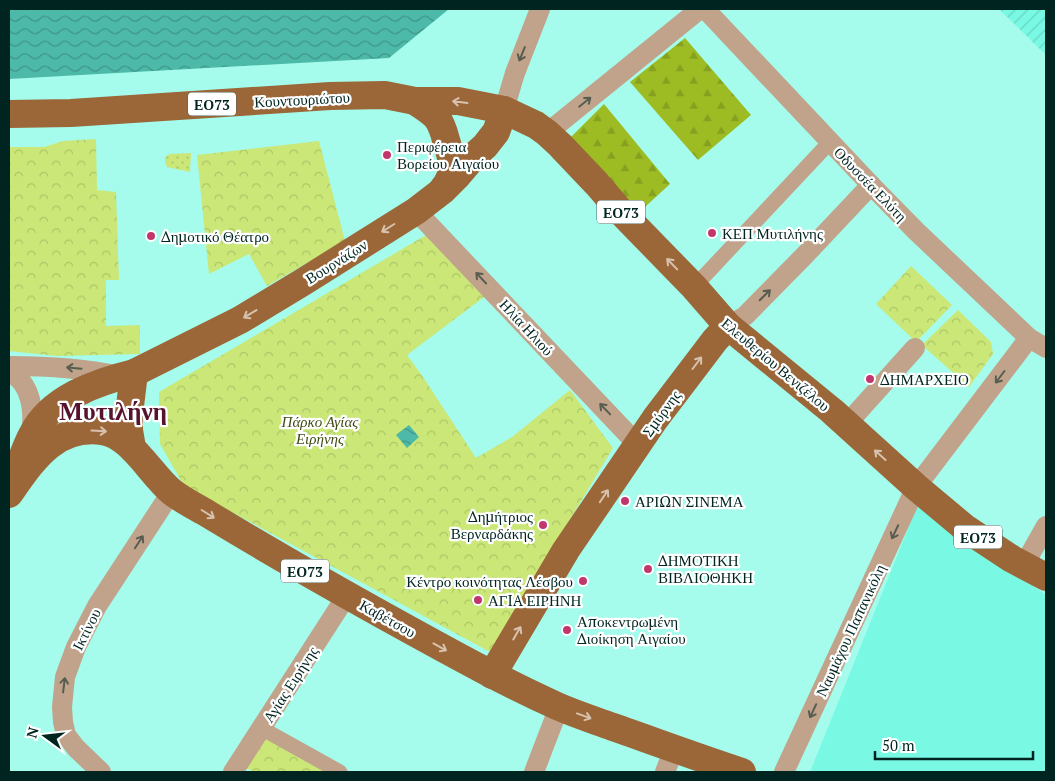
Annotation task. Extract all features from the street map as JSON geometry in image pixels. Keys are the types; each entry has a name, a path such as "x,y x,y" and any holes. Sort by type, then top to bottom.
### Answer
{"main road":[{"name":"Κουντουριώτου","path":"9,114 70,113 330,96 385,95 415,101"},
{"name":"ΕΟ73","path":"415,101 458,101 504,110"},
{"name":"ΕΟ73","path":"415,101 435,116 443,130 452,159 448,183 442,190"},
{"name":"Ελευθερίου Βενιζέλου","path":"504,110 536,125 547,133 694,287 728,326 846,425 964,528 1035,572"},
{"name":"Βουρνάζων","path":"9,493 32,434 43,418 68,396 128,375 240,320 416,211 458,175 485,146 496,132 504,110"},
{"name":"Σμύρνης","path":"492,675 566,550 638,445 715,340 728,326"},
{"path":"128,375 132,448"},
{"name":"Καβέτσου","path":"9,493 29,466 42,452 61,437 83,431 100,430 111,433 121,438 132,448 172,491 264,549 492,675 669,761 742,772"}],"street":[{"path":"504,110 515,72 540,9"},
{"path":"547,133 700,9"},
{"name":"Οδυσσέα Ελύτη","path":"705,9 916,230 1038,343"},
{"path":"694,287 830,142"},
{"name":"Σμύρνης","path":"728,326 744,316 856,202 871,184"},
{"name":"Ηλία Ηλιού","path":"416,211 638,445"},
{"name":"Ναυμάχου Παπανικόλη","path":"784,772 916,487 1038,343"},
{"path":"846,425 915,348"},
{"path":"9,368 54,367 128,375"},
{"path":"9,368 20,381 31,400 32,434"},
{"name":"Ικτίνου","path":"101,772 76,748 66,735 62,707 65,677 76,647 97,606 172,491"},
{"path":"1035,572 1046,526"},
{"name":"Αγίας Ειρήνης","path":"237,771 261,728 347,595"},
{"path":"534,772 559,707"},
{"path":"261,728 340,772"}],"shaded area":[{"path":"999,9 1046,9 1046,55"},
{"path":"918,504 1046,595 1046,772 810,772"}],"green space":[{"path":"685,38 751,115 698,160 630,82"},
{"path":"604,104 670,184 634,217 568,140"},
{"path":"96,139 97,190 116,192 119,280 106,280 106,326 140,325 140,354 57,356 9,351 9,147 44,147 63,141"},
{"path":"319,141 345,241 267,286 249,254 209,274 197,155"},
{"path":"191,153 190,172 167,167 165,157 170,154"},
{"name":"Πάρκο Αγίας Ειρήνης","path":"426,235 488,294 407,355 476,458 512,437 570,390 613,448 490,652 184,486 160,444 159,392"},
{"path":"911,266 952,305 916,342 876,304"},
{"path":"958,310 991,342 993,354 969,387 922,345"},
{"path":"265,735 329,772 254,772 246,768"}],"water":[{"path":"9,9 449,9 389,58 9,79"},
{"path":"409,425 419,437 407,448 396,435"}],"place":[{"name":"Περιφέρεια Βορείου Αιγαίου","path":"387,155"},
{"name":"ΚΕΠ Μυτιλήνης","path":"712,233"},
{"name":"Δημοτικό Θέατρο","path":"151,236"},
{"name":"ΔΗΜΑΡΧΕΙΟ","path":"870,379"},
{"name":"ΑΡΙΩΝ ΣΙΝΕΜΑ","path":"625,501"},
{"name":"Δημήτριος Βερναρδάκης","path":"543,525"},
{"name":"ΔΗΜΟΤΙΚΗ ΒΙΒΛΙΟΘΗΚΗ","path":"648,569"},
{"name":"Κέντρο κοινότητας Λέσβου","path":"583,581"},
{"name":"ΑΓIA ΕΙΡΗΝΗ","path":"478,600"},
{"name":"Αποκεντρωμένη Διοίκηση Αιγαίου","path":"567,630"}],"district":[{"name":"Μυτιλήνη","path":"113,410"}]}
